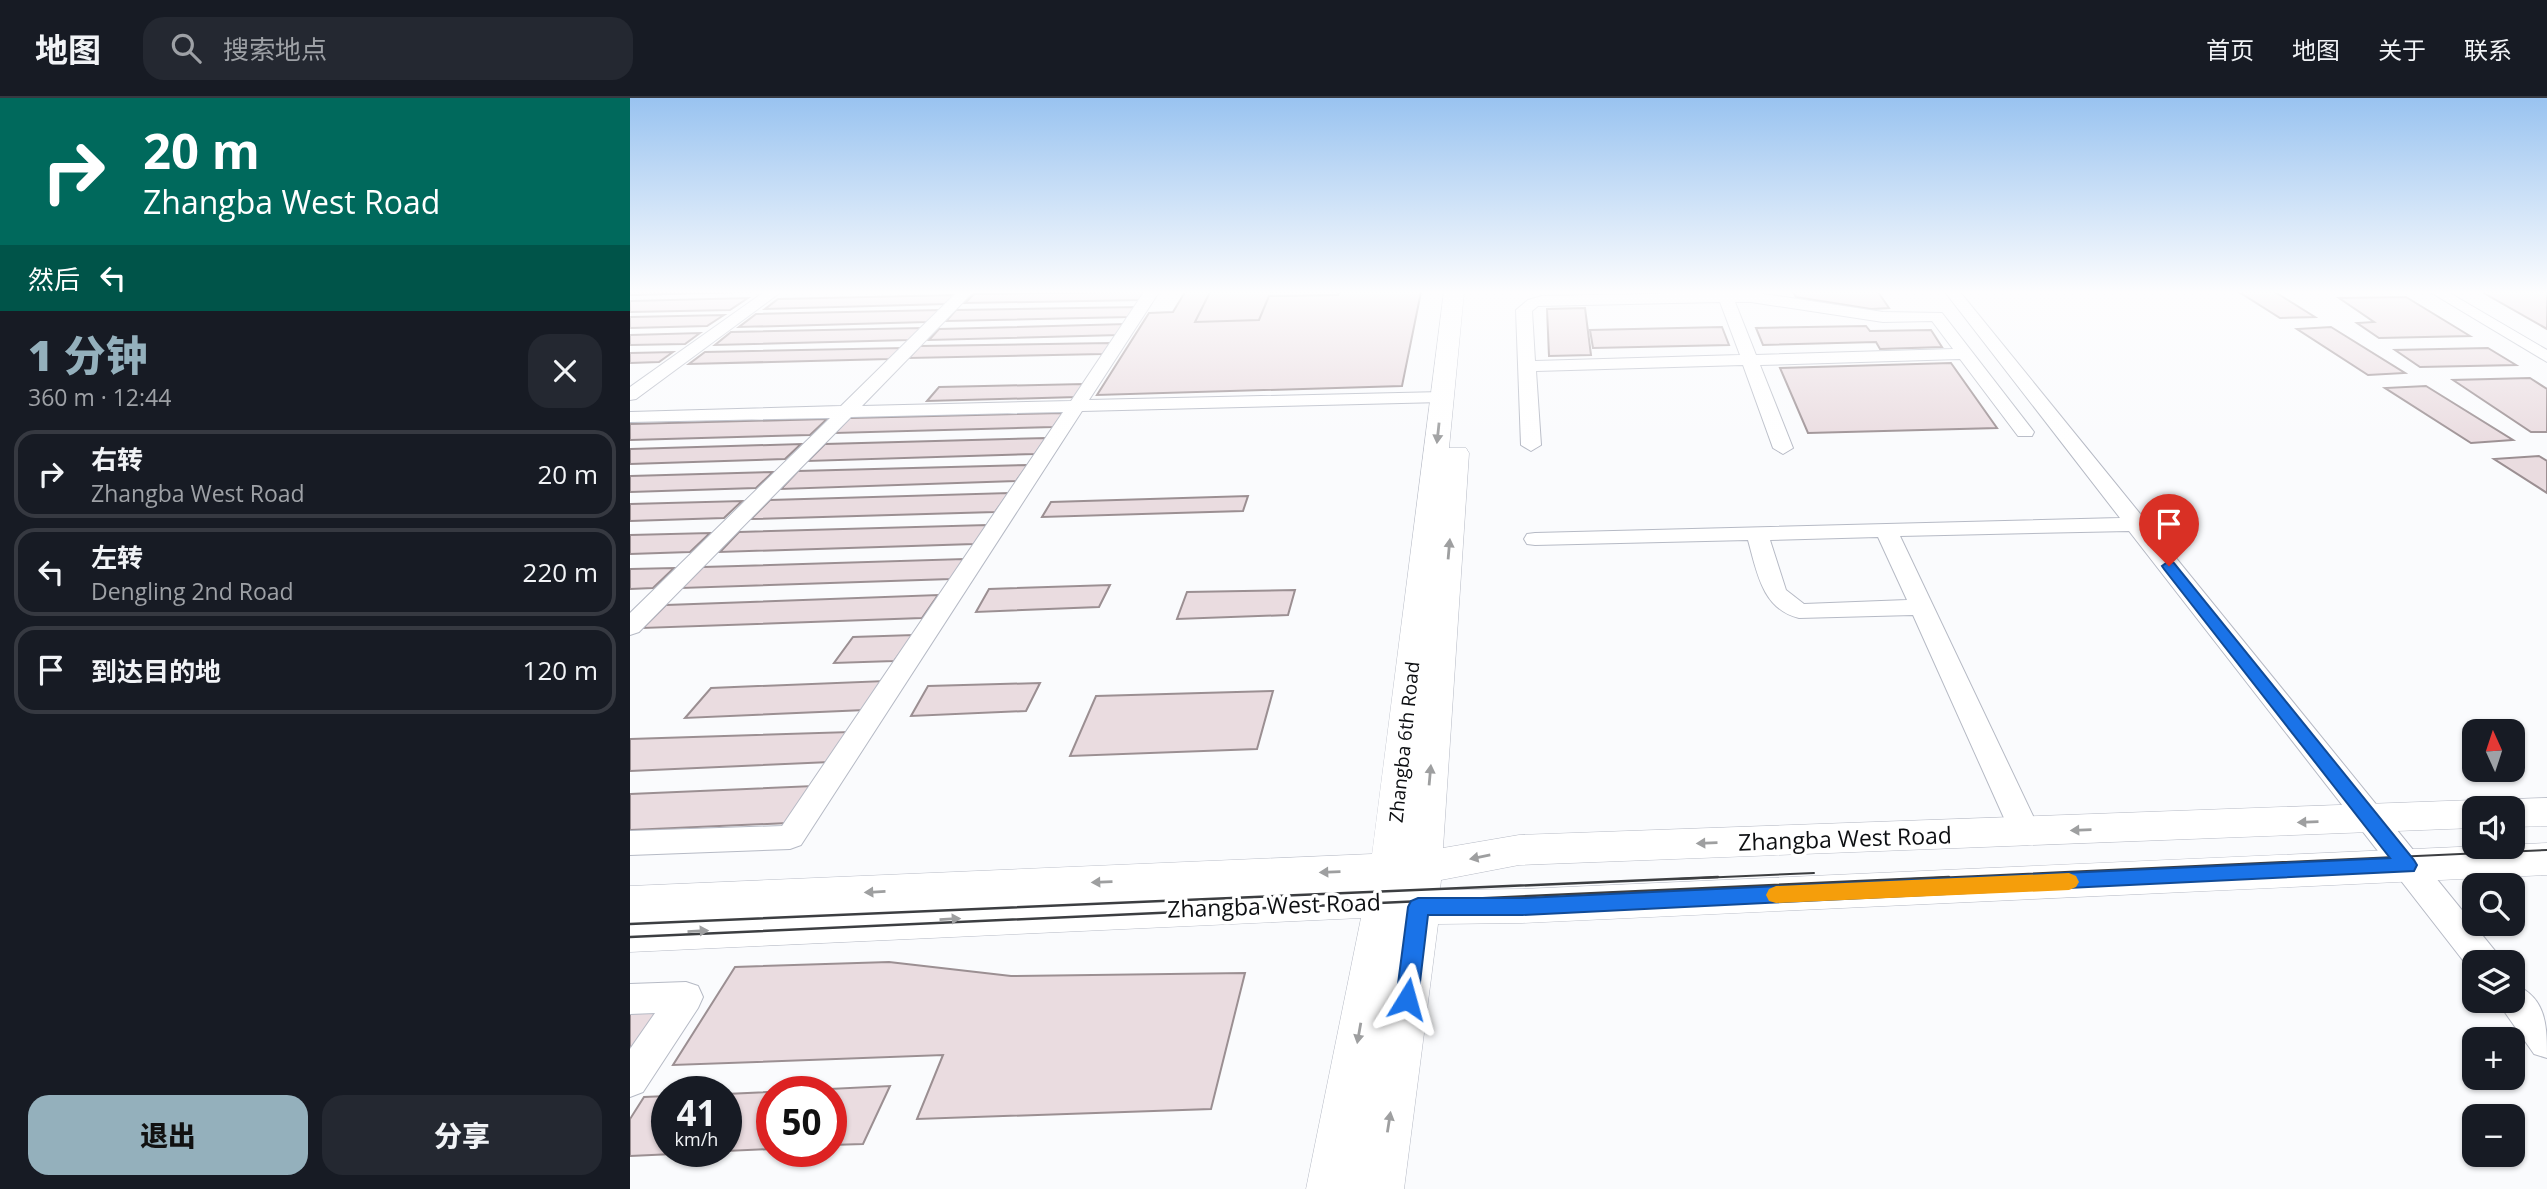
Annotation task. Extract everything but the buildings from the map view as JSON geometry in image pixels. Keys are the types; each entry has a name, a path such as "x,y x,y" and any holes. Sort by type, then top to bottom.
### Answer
{"main road":[{"name":"Zhangba 6th Road","path":"1379,1189 1416,938 1403,886 1448,343"},
{"name":"Zhangba 6th Road","path":"1331,1189 1403,886 1464,343"},
{"path":"2525,812 2547,811"},
{"name":"Zhangba West Road","path":"630,934 1403,886 1518,850 2462,815"},
{"name":"Zhangba West Road","path":"630,902 1403,886 1536,906 2547,859"}],"street":[{"path":"630,395 703,343"},
{"path":"630,627 915,343"},
{"path":"630,844 790,837 1118,343"},
{"path":"1526,343 1531,445"},
{"path":"1743,343 1783,448"},
{"path":"1957,343 2025,432"},
{"path":"1992,343 2474,950"},
{"path":"2523,343 2547,357"},
{"path":"1527,366 1965,354"},
{"path":"630,417 1442,397"},
{"path":"1535,539 2136,524"},
{"path":"1886,530 2019,818"},
{"path":"1757,533 1775,593 1799,611 1922,607"},
{"path":"630,999 686,996 630,1080"},
{"path":"2524,1013 2547,1042"}],"tram line":[{"path":"1911,879 2547,850"},
{"path":"1678,879 1814,873"},
{"path":"630,924 1718,877"},
{"path":"630,937 1949,877"}],"slow traffic":[{"path":"1776,895 2069,882"}],"route":[{"path":"1407,999 1418,907 1522,906 2407,865 2169,566"}]}
